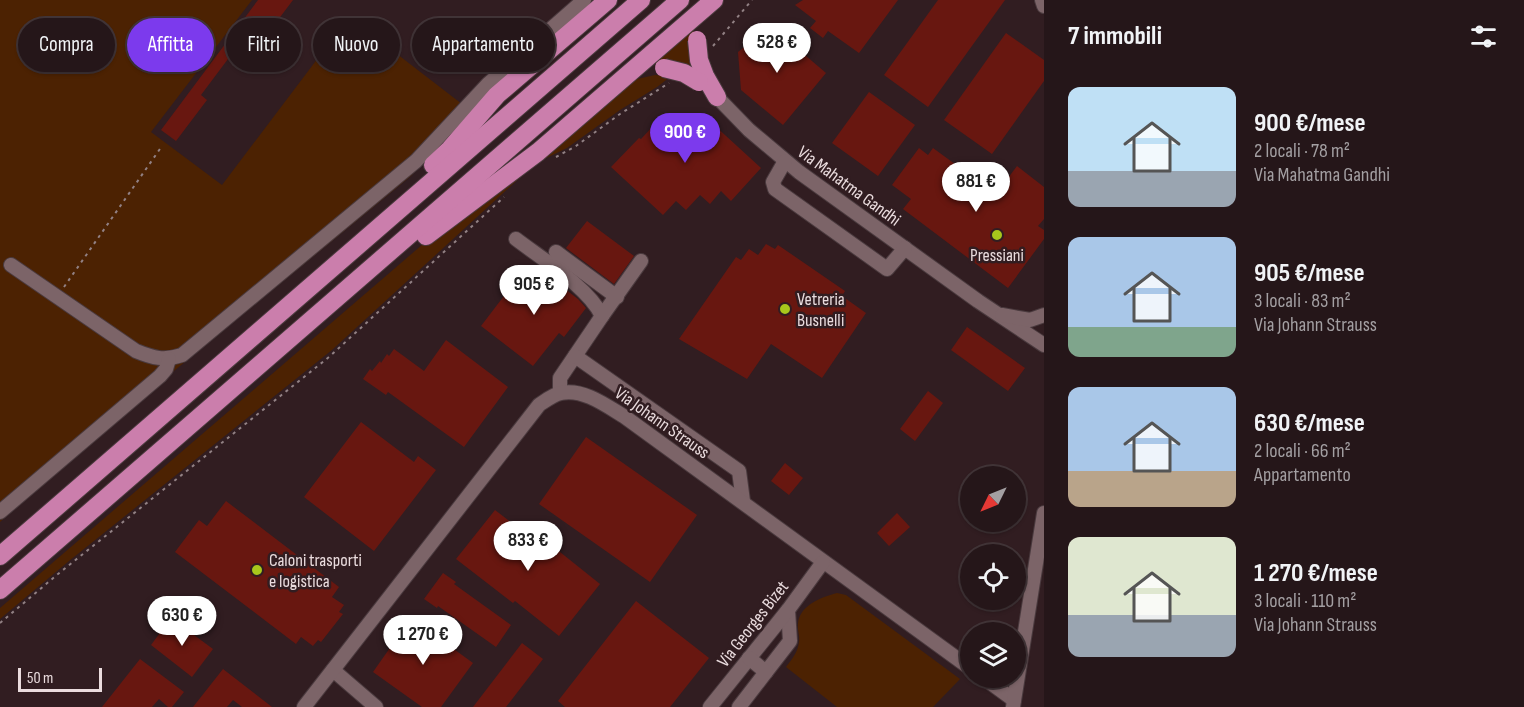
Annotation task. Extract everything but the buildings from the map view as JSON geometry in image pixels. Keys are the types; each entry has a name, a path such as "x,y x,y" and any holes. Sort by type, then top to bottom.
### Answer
{"highway":[{"path":"357,247 406,191 450,149 497,95 608,0"},
{"path":"0,556 641,0"},
{"path":"0,590 680,0"},
{"path":"374,265 381,261 398,259 447,219 532,157 714,0"},
{"path":"714,0 700,22 704,43 699,60 702,79 717,97"},
{"path":"621,81 646,69 684,73 702,79"}],"street":[{"path":"11,265 136,351 154,358 169,360 182,355 416,161 488,84 584,0"},
{"path":"1042,0 1044,6"},
{"name":"Via Mahatma Gandhi","path":"717,97 749,130 785,161 1044,345"},
{"path":"785,161 773,182 776,189 887,269 905,248"},
{"path":"516,238 587,294 602,316"},
{"path":"556,252 616,297"},
{"path":"304,707 539,405 560,393 560,378 641,261"},
{"name":"Via Mahatma Gandhi","path":"999,315 1030,320 1044,315"},
{"path":"575,356 739,471 743,501"},
{"path":"0,512 160,376 169,360"},
{"name":"Via Johann Strauss","path":"560,393 578,394 606,405 743,501 960,661"},
{"path":"1013,703 1044,513"},
{"name":"Via Georges Bizet","path":"710,707 788,610 823,562"},
{"path":"739,707 790,640 788,610"},
{"path":"749,658 766,672"},
{"path":"333,670 376,707"},
{"path":"996,688 1013,703"}],"path":[{"path":"704,43 752,0"},
{"path":"549,160 576,146 615,117 662,89 670,73"},
{"path":"58,297 162,146"},
{"path":"0,623 329,357 504,196"}],"shaded area":[{"path":"0,0 252,0 238,18 226,18 226,34 214,50 214,18 127,18 127,72 197,72 151,132 222,185 313,65 313,72 400,72 400,56 412,66 412,72 420,72 471,111 411,176 96,435 0,522"},
{"path":"694,28 692,40 697,72 659,63 653,64"},
{"path":"655,75 670,77 567,148 536,163 332,350 0,619 0,608 430,238 628,84 637,79"},
{"path":"837,593 846,595 960,679 933,707 837,707 786,667 797,649 800,617 807,607"}],"place":[{"name":"Pressiani","path":"997,235"},
{"name":"Vetreria Busnelli","path":"785,309"},
{"name":"Caloni trasporti e logistica","path":"257,570"}]}
